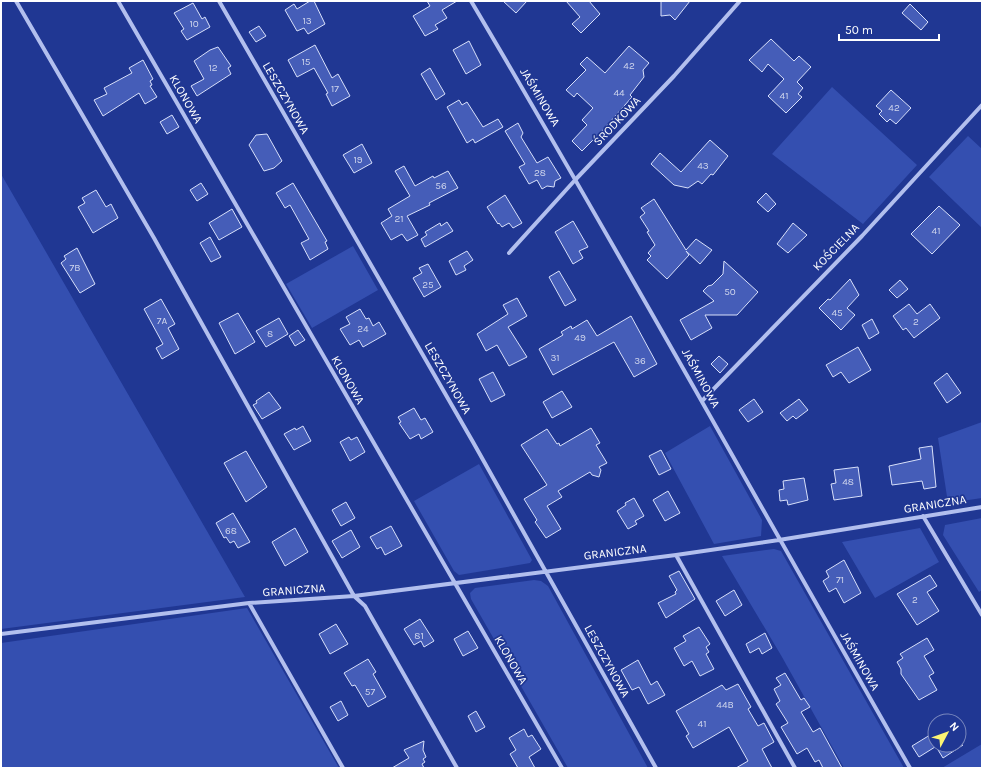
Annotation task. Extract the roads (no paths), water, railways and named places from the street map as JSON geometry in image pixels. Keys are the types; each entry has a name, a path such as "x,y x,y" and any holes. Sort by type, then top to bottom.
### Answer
{"street":[{"path":"16,1 154,238 354,596 365,606 457,768"},
{"name":"KLONOWA","path":"118,1 562,768"},
{"name":"LESZCZYNOWA","path":"219,1 546,570 656,768"},
{"name":"JAŚMINOWA","path":"471,1 576,179 910,768"},
{"name":"ŚRODKOWA","path":"509,253 576,179 674,76 740,1"},
{"name":"KOŚCIELNA","path":"702,400 862,236 982,105"},
{"name":"GRANICZNA","path":"1,634 249,603 354,596 546,570 676,555 780,540 982,507"},
{"path":"923,516 982,615"},
{"path":"676,555 795,768"},
{"name":"GRANICZNA","path":"249,603 343,768"}]}
